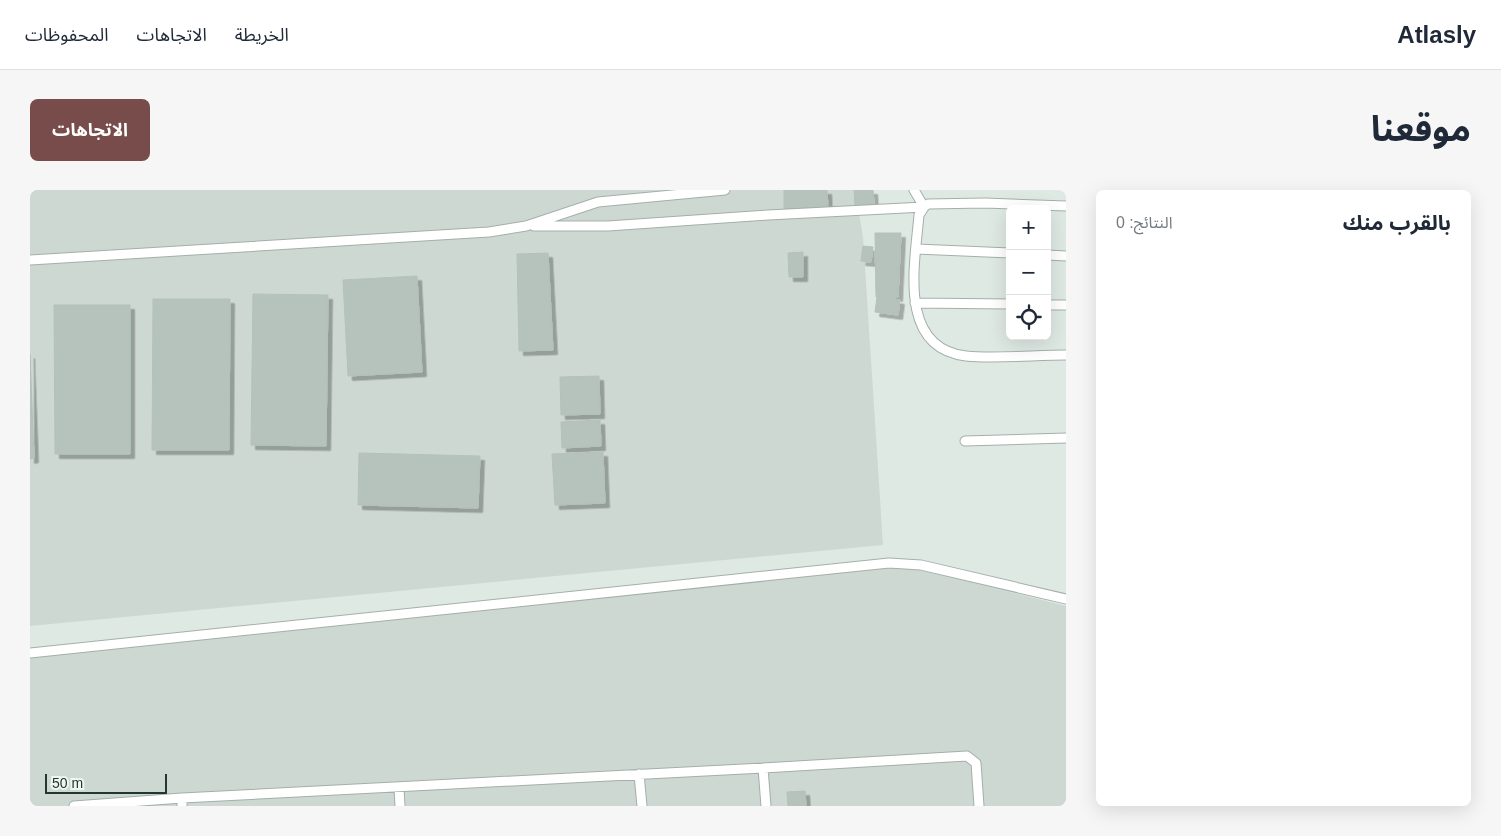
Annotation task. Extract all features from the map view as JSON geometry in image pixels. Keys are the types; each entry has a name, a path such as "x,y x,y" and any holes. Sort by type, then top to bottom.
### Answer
{"lane":[{"path":"526,226 598,202 725,190"},
{"path":"914,190 924,207"},
{"path":"30,260 488,232 526,226 608,226 768,214 924,207 934,204 976,203 1066,206"},
{"path":"924,207 919,215 914,282 915,303 921,327 942,349 966,356 1066,355"},
{"path":"916,248 1006,253"},
{"path":"1051,255 1066,256"},
{"path":"915,303 1006,304"},
{"path":"1051,305 1066,305"},
{"path":"966,441 1066,438"},
{"path":"30,653 889,563 921,565 1066,598"},
{"path":"74,806 182,802 966,756 976,763 978,806"},
{"path":"764,768 766,806"},
{"path":"640,774 642,806"},
{"path":"399,788 400,806"}],"shaded area":[{"path":"30,190 855,190 863,237 883,545 30,626"},
{"path":"906,566 1066,606 1066,806 30,806 30,657"}],"building":[{"path":"784,190 827,190 828,207 784,209"},
{"path":"854,190 873,190 874,204 855,205"},
{"path":"875,233 901,233 898,297 876,297"},
{"path":"863,246 873,247 871,262 861,261"},
{"path":"803,252 803,277 789,277 788,253"},
{"path":"548,253 553,350 519,351 517,254"},
{"path":"417,276 422,372 348,376 343,280"},
{"path":"253,294 328,295 326,446 251,445"},
{"path":"877,297 900,300 898,315 875,312"},
{"path":"153,299 230,299 229,450 152,450"},
{"path":"54,305 130,305 130,454 55,454"},
{"path":"30,354 34,458 30,459"},
{"path":"599,376 600,414 561,415 560,377"},
{"path":"600,420 601,446 562,448 561,422"},
{"path":"603,452 605,503 555,505 552,454"},
{"path":"359,453 480,456 478,508 358,505"},
{"path":"805,791 806,806 788,806 787,792"}]}
